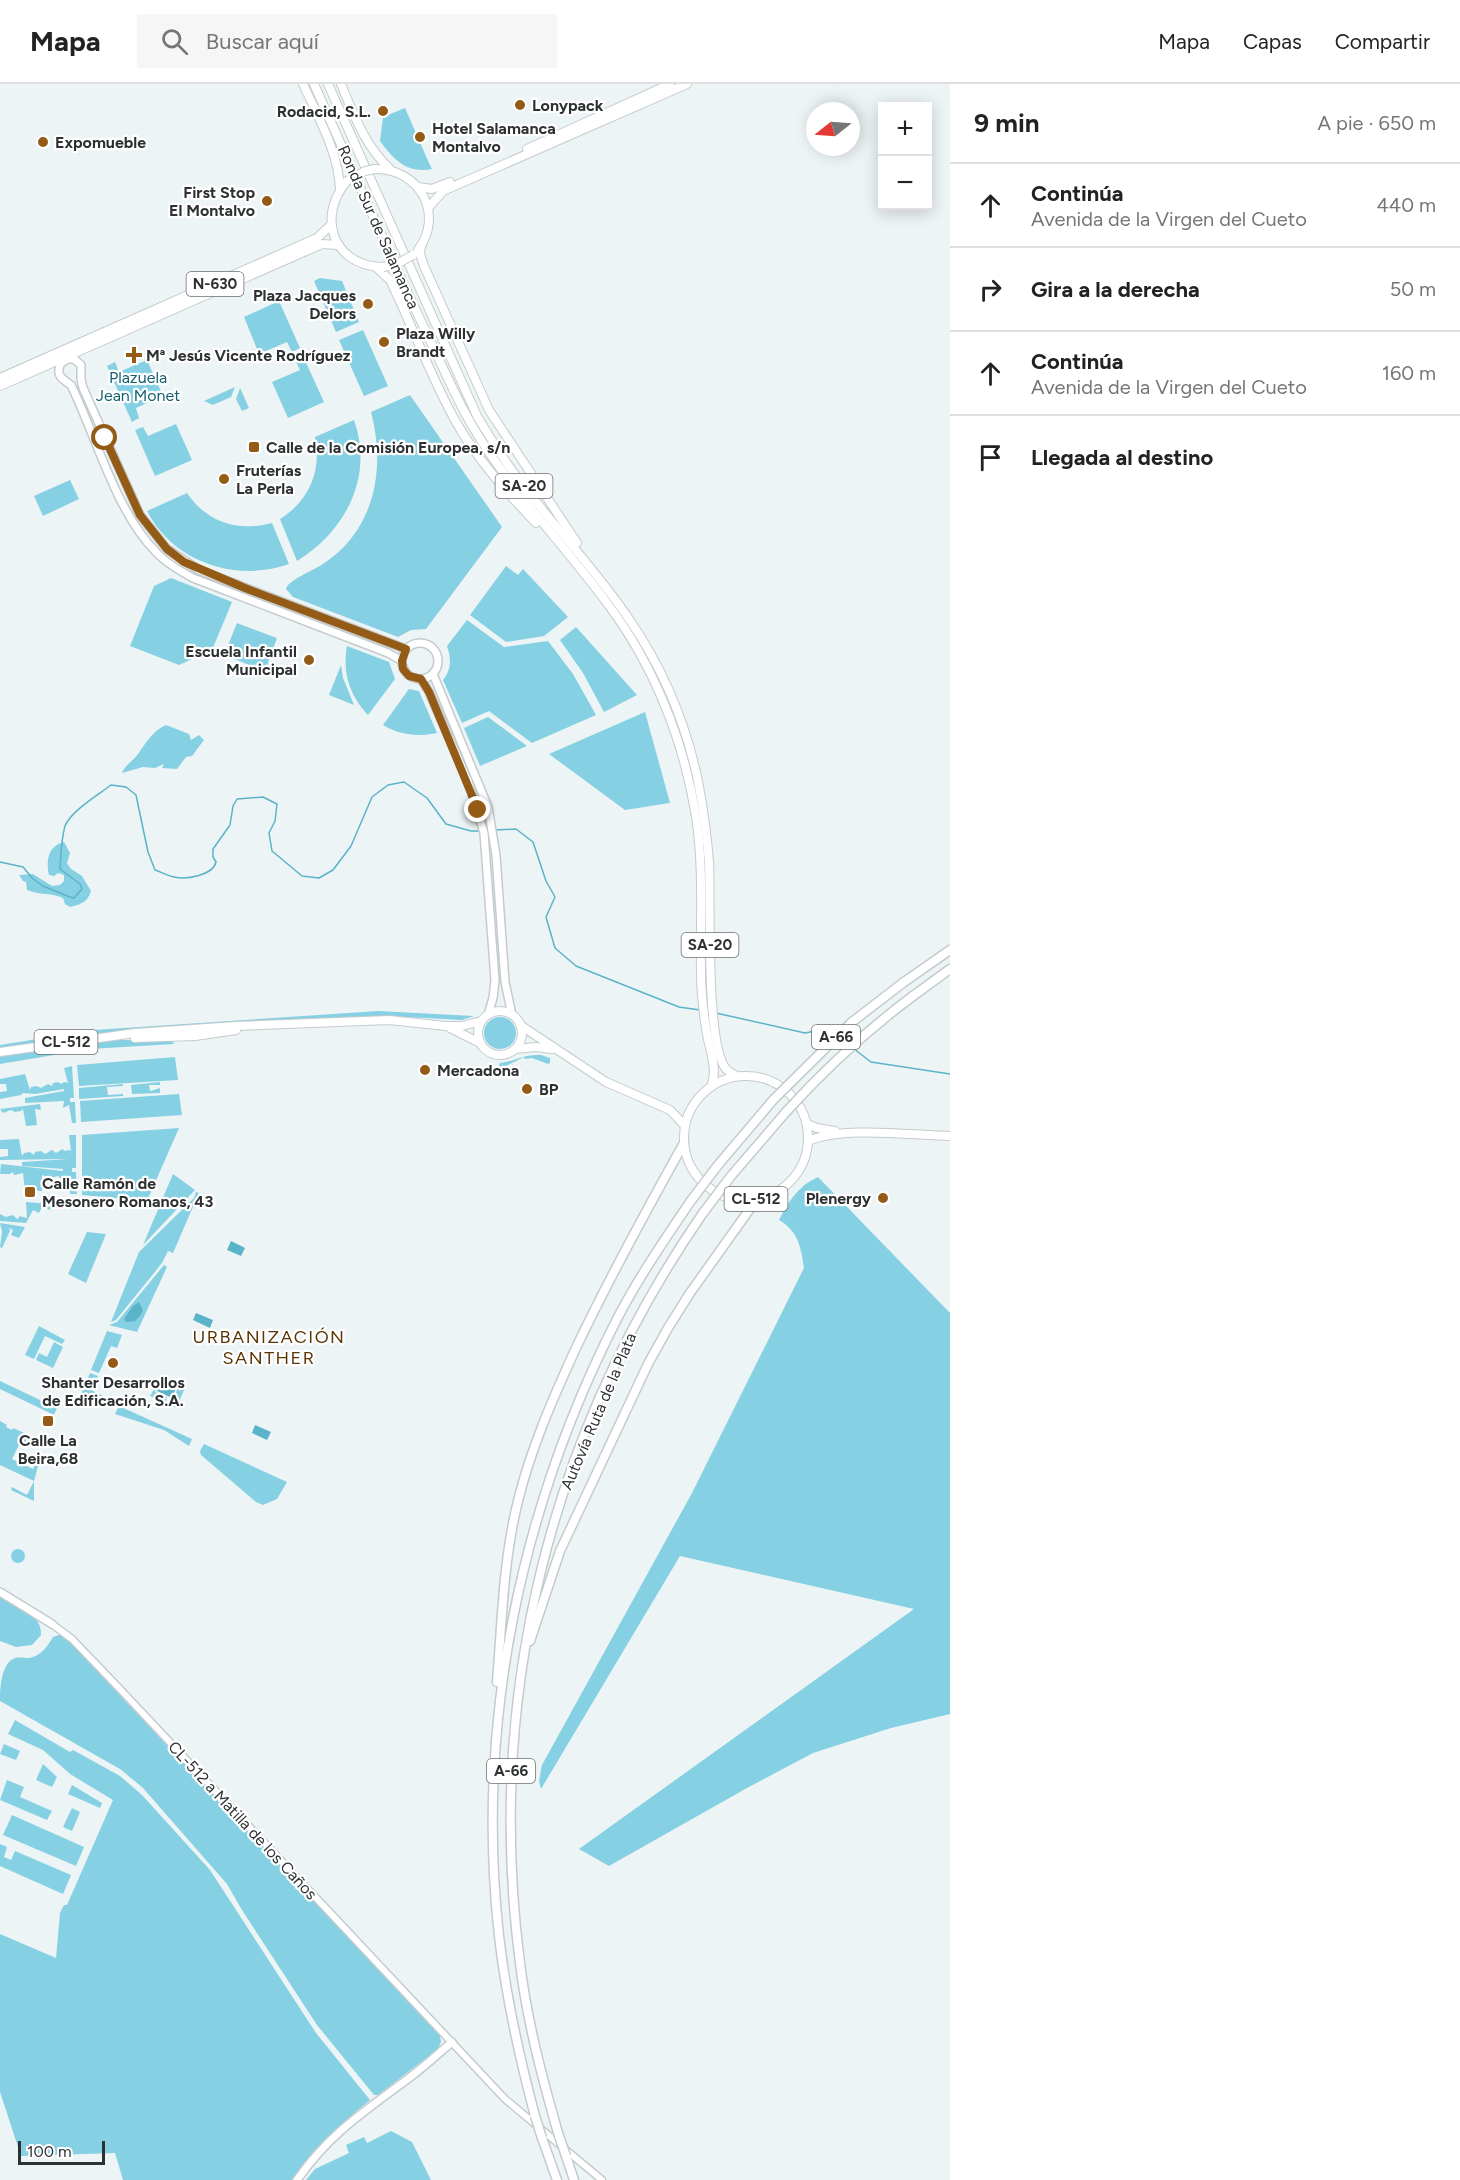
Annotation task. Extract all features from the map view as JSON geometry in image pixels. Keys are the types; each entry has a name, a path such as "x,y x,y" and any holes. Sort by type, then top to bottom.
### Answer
{"highway":[{"name":"Autovía Ruta de la Plata","path":"556,2180 535,2116 511,2019 503,1969 495,1883 493,1797 497,1728 512,1618 526,1556 542,1501 575,1411 619,1316 690,1202 774,1099 852,1022 950,950"},
{"name":"Autovía Ruta de la Plata","path":"574,2180 541,2071 520,1965 513,1903 510,1842 512,1751 523,1653 543,1558 559,1505 574,1458 634,1324 703,1213 731,1176 824,1071 860,1038 950,969"},
{"path":"493,1797 492,1745 504,1584 512,1528 526,1470 563,1375 601,1295 684,1143"},
{"path":"510,1842 518,1726 531,1638 560,1551 627,1407 668,1328 757,1199"}],"main road":[{"path":"303,84 335,159 340,190"},
{"name":"Ronda Sur de Salamanca","path":"314,84 400,276 469,419 496,464 609,606 636,648 668,716 685,769 696,818 703,999 715,1073 711,1087"},
{"name":"Ronda Sur de Salamanca","path":"328,84 477,416 506,462 597,574 644,642 678,713 694,765 707,842 714,1021 721,1058 726,1069 737,1076"},
{"path":"341,84 365,140 391,170"},
{"path":"418,187 437,188 670,84"},
{"path":"664,94 682,84"},
{"path":"428,208 443,191 687,84"},
{"path":"421,246 402,262 380,267 351,258 338,245 331,225 333,203 347,181 365,171 391,170 403,175 418,187 428,208 428,228 420,254 489,410 597,574"},
{"name":"N-630","path":"0,378 317,238 324,234 331,225"},
{"name":"N-630","path":"0,386 64,360 86,348 322,244 338,245"},
{"path":"380,267 390,280 445,402 486,468 576,563"},
{"path":"103,334 68,353 59,373 61,378 72,385 126,510 157,554 193,578 388,653 402,661 408,674 421,679 429,692 478,810 487,856 495,980 494,998 488,1015"},
{"path":"79,362 86,348"},
{"path":"14,372 56,358 74,359 79,362 83,388 135,506 153,534 167,549 199,570 406,649"},
{"path":"68,382 73,382 81,376"},
{"path":"402,661 406,649 411,644 420,642 431,646 438,657 438,665 433,674 421,679"},
{"path":"433,674 488,807 495,855 506,982 512,1015"},
{"path":"480,1043 478,1036 481,1021 488,1015 500,1011 512,1015"},
{"name":"CL-512","path":"512,1015 520,1025 606,1082 670,1110 685,1126"},
{"name":"CL-512","path":"0,1054 80,1040 146,1032 389,1020 462,1026 481,1021"},
{"path":"515,1049 521,1038 520,1025"},
{"name":"CL-512","path":"446,1026 480,1043 487,1051 496,1055 509,1053 515,1049 536,1047 555,1049"},
{"name":"CL-512","path":"118,1036 180,1037 221,1034 250,1027"},
{"path":"146,1032 159,1035 176,1034 180,1037 184,1033 205,1032 219,1028"},
{"name":"CL-512","path":"737,1076 761,1078 779,1085 793,1096 807,1124 808,1141 803,1164 794,1178 774,1194 757,1199 735,1199 710,1188 694,1171 684,1143 685,1126 691,1108 711,1087 737,1076"},
{"name":"CL-512","path":"670,1110 691,1108"},
{"path":"807,1124 817,1128 849,1133"},
{"path":"808,1141 823,1135 849,1133 950,1136"},
{"path":"0,1592 52,1624"},
{"path":"297,2180 324,2145 355,2117 409,2078 452,2042"}],"street":[{"name":"CL-512 a Matilla de los Caños","path":"52,1624 72,1639 512,2105 602,2180"}],"green space":[{"path":"405,108 432,169 415,169 402,164 380,141 383,117"},
{"path":"320,278 342,281 359,322 336,332 314,281"},
{"path":"279,301 300,348 292,352 287,342 259,354 244,317"},
{"path":"363,330 388,386 364,396 339,340"},
{"path":"303,356 324,402 288,418 272,382 300,370 295,360"},
{"name":"Plazuela Jean Monet","path":"147,360 163,396 136,408 139,418 132,422 107,366 115,362 119,372"},
{"path":"235,387 231,397 213,405 204,401"},
{"path":"240,388 249,408 242,411 236,399"},
{"path":"410,395 502,527 426,629 411,630 398,637 293,597 286,589 291,582 323,564 341,550 355,534 372,497 376,476 377,455 371,412"},
{"path":"354,420 359,441 360,461 358,481 351,500 342,518 329,534 297,561 280,519 299,503 311,484 317,462 315,437"},
{"path":"176,424 192,460 155,476 135,430 143,427 148,436"},
{"path":"70,480 79,499 43,516 34,496"},
{"path":"187,493 204,512 225,523 260,526 272,523 289,564 248,571 208,564 189,555 158,529 147,511"},
{"path":"506,566 518,575 523,569 568,617 544,636 506,642 470,615"},
{"path":"171,578 232,602 212,650 179,665 130,646 154,586"},
{"path":"467,620 504,647 548,641 573,674 596,715 532,743 489,711 462,723 443,680 450,663 447,646"},
{"path":"237,623 277,638 265,671 224,655"},
{"path":"576,627 637,695 604,712 583,673 560,640"},
{"path":"347,646 389,662 395,679 368,715 356,700 349,684 346,666"},
{"path":"341,665 343,678 354,705 329,695"},
{"path":"409,689 419,691 437,733 409,734 383,725"},
{"path":"645,712 670,803 625,810 549,754"},
{"path":"488,717 527,746 480,766 464,728"},
{"path":"166,725 189,734 191,740 199,735 204,740 192,756 186,757 177,769 162,768 164,764 155,768 143,767 122,773 153,734"},
{"path":"64,842 70,853 67,863 71,869 82,876 91,891 83,902 70,907 65,904 63,898 27,890 26,882 19,875 33,874 52,886 60,885 64,881 64,875 58,873 54,876 49,875 48,859 51,850"},
{"path":"378,1011 474,1016 462,1020 387,1016 122,1031 0,1050 0,1045 94,1030"},
{"path":"500,1017 511,1022 516,1033 511,1044 500,1049 489,1044 484,1033 489,1022"},
{"path":"116,1040 171,1040 174,1044 90,1049 0,1064 0,1057 80,1043"},
{"path":"541,1055 550,1058 550,1063 532,1058 524,1057 529,1056"},
{"path":"175,1057 178,1080 79,1086 77,1065"},
{"path":"522,1058 504,1067 501,1074 495,1076 500,1063"},
{"path":"72,1066 74,1098 70,1098 70,1102 75,1102 76,1123 72,1123 69,1105 63,1108 64,1101 25,1103 25,1098 64,1091 64,1089 35,1094 23,1093 0,1099 0,1092 7,1091 6,1084 0,1084 0,1079 25,1074 30,1090 31,1087 41,1088 48,1084 52,1086 53,1083 68,1083 64,1068"},
{"path":"160,1082 160,1085 149,1085 150,1091 160,1088 160,1093 132,1094 131,1085"},
{"path":"123,1084 123,1086 107,1087 108,1095 123,1094 123,1096 79,1099 79,1088"},
{"path":"179,1094 182,1115 81,1122 80,1101"},
{"path":"40,1104 41,1110 35,1109 37,1125 26,1126 23,1109 3,1113 0,1109"},
{"path":"179,1128 147,1201 82,1195 82,1135"},
{"path":"69,1135 76,1135 76,1168 72,1168 72,1172 76,1172 77,1194 70,1194 69,1177 61,1179 58,1176 50,1178 42,1176 42,1191 25,1190 23,1173 0,1174 1,1164 63,1171 63,1169 22,1166 22,1162 68,1159 0,1160 0,1157 8,1156 8,1149 0,1149 0,1140 19,1139 22,1156 30,1152 34,1155 35,1152 41,1151 45,1154 52,1150 56,1153 63,1149 71,1151"},
{"path":"173,1174 195,1190 143,1245"},
{"path":"818,1177 950,1313 950,1714 891,1728 813,1753 609,1866 579,1849 914,1609 680,1556 541,1789 539,1781 542,1765 692,1493 804,1268 798,1240 779,1220 795,1195 811,1180"},
{"path":"196,1192 199,1193 173,1253 168,1251 162,1263 116,1320 111,1322 139,1252 194,1198"},
{"path":"26,1202 51,1204 50,1210 42,1207 39,1213 33,1210 26,1223 0,1221 0,1214 6,1217 13,1215 17,1219 19,1216 27,1218"},
{"path":"0,1223 25,1227 19,1238 11,1235 13,1230 9,1228 10,1231 2,1248 0,1247 2,1232"},
{"path":"87,1232 106,1234 86,1283 68,1274"},
{"path":"164,1265 167,1267 137,1332 109,1325 117,1322"},
{"path":"39,1326 65,1340 62,1344 45,1336 34,1359 25,1355"},
{"path":"107,1331 122,1335 117,1348 111,1346 99,1373 91,1370"},
{"path":"54,1342 63,1347 53,1368 36,1360 39,1353 47,1357"},
{"path":"90,1373 98,1376 91,1390 108,1398 103,1408 78,1401"},
{"path":"161,1378 185,1388 176,1408 150,1396","holes":["160,1380 178,1388 171,1403 166,1401 167,1397 155,1392"]},
{"path":"0,1381 57,1408 54,1415 0,1389"},
{"path":"119,1406 192,1439 189,1446 164,1430 115,1414"},
{"path":"0,1421 12,1430 13,1428 29,1435 24,1445 20,1443 12,1459 33,1469 36,1462 39,1463 34,1481 0,1465"},
{"path":"204,1444 287,1482 277,1499 263,1505 256,1502 201,1455 200,1451"},
{"path":"34,1481 34,1501 11,1490 12,1487 27,1495"},
{"path":"18,1549 23,1551 25,1556 23,1561 18,1563 13,1561 11,1556 13,1551"},
{"path":"0,1597 27,1611 38,1621 41,1635 32,1645 16,1647 0,1641"},
{"path":"59,1635 66,1638 440,2035 441,2042 438,2049 378,2095 374,2095 317,2025 227,1884 143,1788 120,1769 0,1701 2,1676 10,1661 15,1658 29,1658 37,1655 46,1648 53,1637"},
{"path":"15,1720 70,1752 73,1750 120,1776 142,1795 210,1870 316,2033 370,2100 328,2137 292,2180 123,2180 115,2153 21,2156 0,2092 0,1934 56,1958 60,1913 64,1905 67,1905 113,1800 70,1774 43,1750 8,1734"},
{"path":"4,1744 20,1751 16,1760 0,1754"},
{"path":"43,1764 57,1777 52,1787 36,1780"},
{"path":"7,1780 24,1787 20,1797 52,1811 47,1820 0,1800"},
{"path":"72,1785 102,1803 100,1808 68,1794"},
{"path":"72,1808 80,1812 72,1831 63,1827"},
{"path":"12,1815 84,1847 76,1866 3,1835"},
{"path":"0,1844 7,1847 4,1857 11,1860 15,1851 71,1875 63,1894 0,1866"},
{"path":"391,2131 412,2142 431,2180 306,2180 315,2169 349,2153 346,2145 364,2137 367,2143"}],"shaded area":[{"path":"231,1241 245,1248 241,1256 227,1250"},
{"path":"139,1302 143,1310 140,1316 135,1321 126,1322 124,1319 133,1306"},
{"path":"196,1313 213,1320 210,1328 193,1320"},
{"path":"161,1381 176,1388 172,1398 157,1391"},
{"path":"255,1425 271,1432 267,1440 252,1433"}],"waterway":[{"path":"0,862 23,867 33,879 43,886 74,898 82,889 80,884 60,869 65,826 79,809 111,785 126,787 136,795 148,852 155,870 179,878 199,876 214,866 216,862 213,849 230,825 233,806 237,799 263,797 277,804 275,821 269,833 272,851 302,876 319,878 333,870 351,846 372,797 388,785 404,782 427,798 446,824 471,831 481,831"},
{"path":"495,830 516,829 533,842 546,881 555,897 546,917 555,948 576,966 679,1007 700,1010"},
{"path":"716,1013 805,1033 825,1029 833,1034"},
{"path":"839,1039 848,1045"},
{"path":"854,1049 871,1062 950,1074"}],"place":[{"name":"Lonypack","path":"520,105"},
{"name":"Rodacid, S.L.","path":"383,111"},
{"name":"Hotel Salamanca Montalvo","path":"420,137"},
{"name":"Expomueble","path":"43,142"},
{"name":"First Stop El Montalvo","path":"267,201"},
{"name":"Plaza Jacques Delors","path":"368,304"},
{"name":"Plaza Willy Brandt","path":"384,342"},
{"name":"Mª Jesús Vicente Rodríguez","path":"134,355"},
{"name":"Calle de la Comisión Europea, s/n","path":"254,447"},
{"name":"Fruterías La Perla","path":"224,479"},
{"name":"Escuela Infantil Municipal","path":"309,660"},
{"name":"Mercadona","path":"425,1070"},
{"name":"BP","path":"527,1089"},
{"name":"Calle Ramón de Mesonero Romanos, 43","path":"30,1192"},
{"name":"Plenergy","path":"883,1198"},
{"name":"Shanter Desarrollos de Edificación, S.A.","path":"113,1363"},
{"name":"Calle La Beira,68","path":"48,1421"}],"district":[{"name":"URBANIZACIÓN SANTHER","path":"269,1347"}],"route":[{"path":"105,438 140,515 167,549 184,562 199,570 406,649 402,655 403,669 409,676 421,679 429,692 468,781 478,810"}]}
